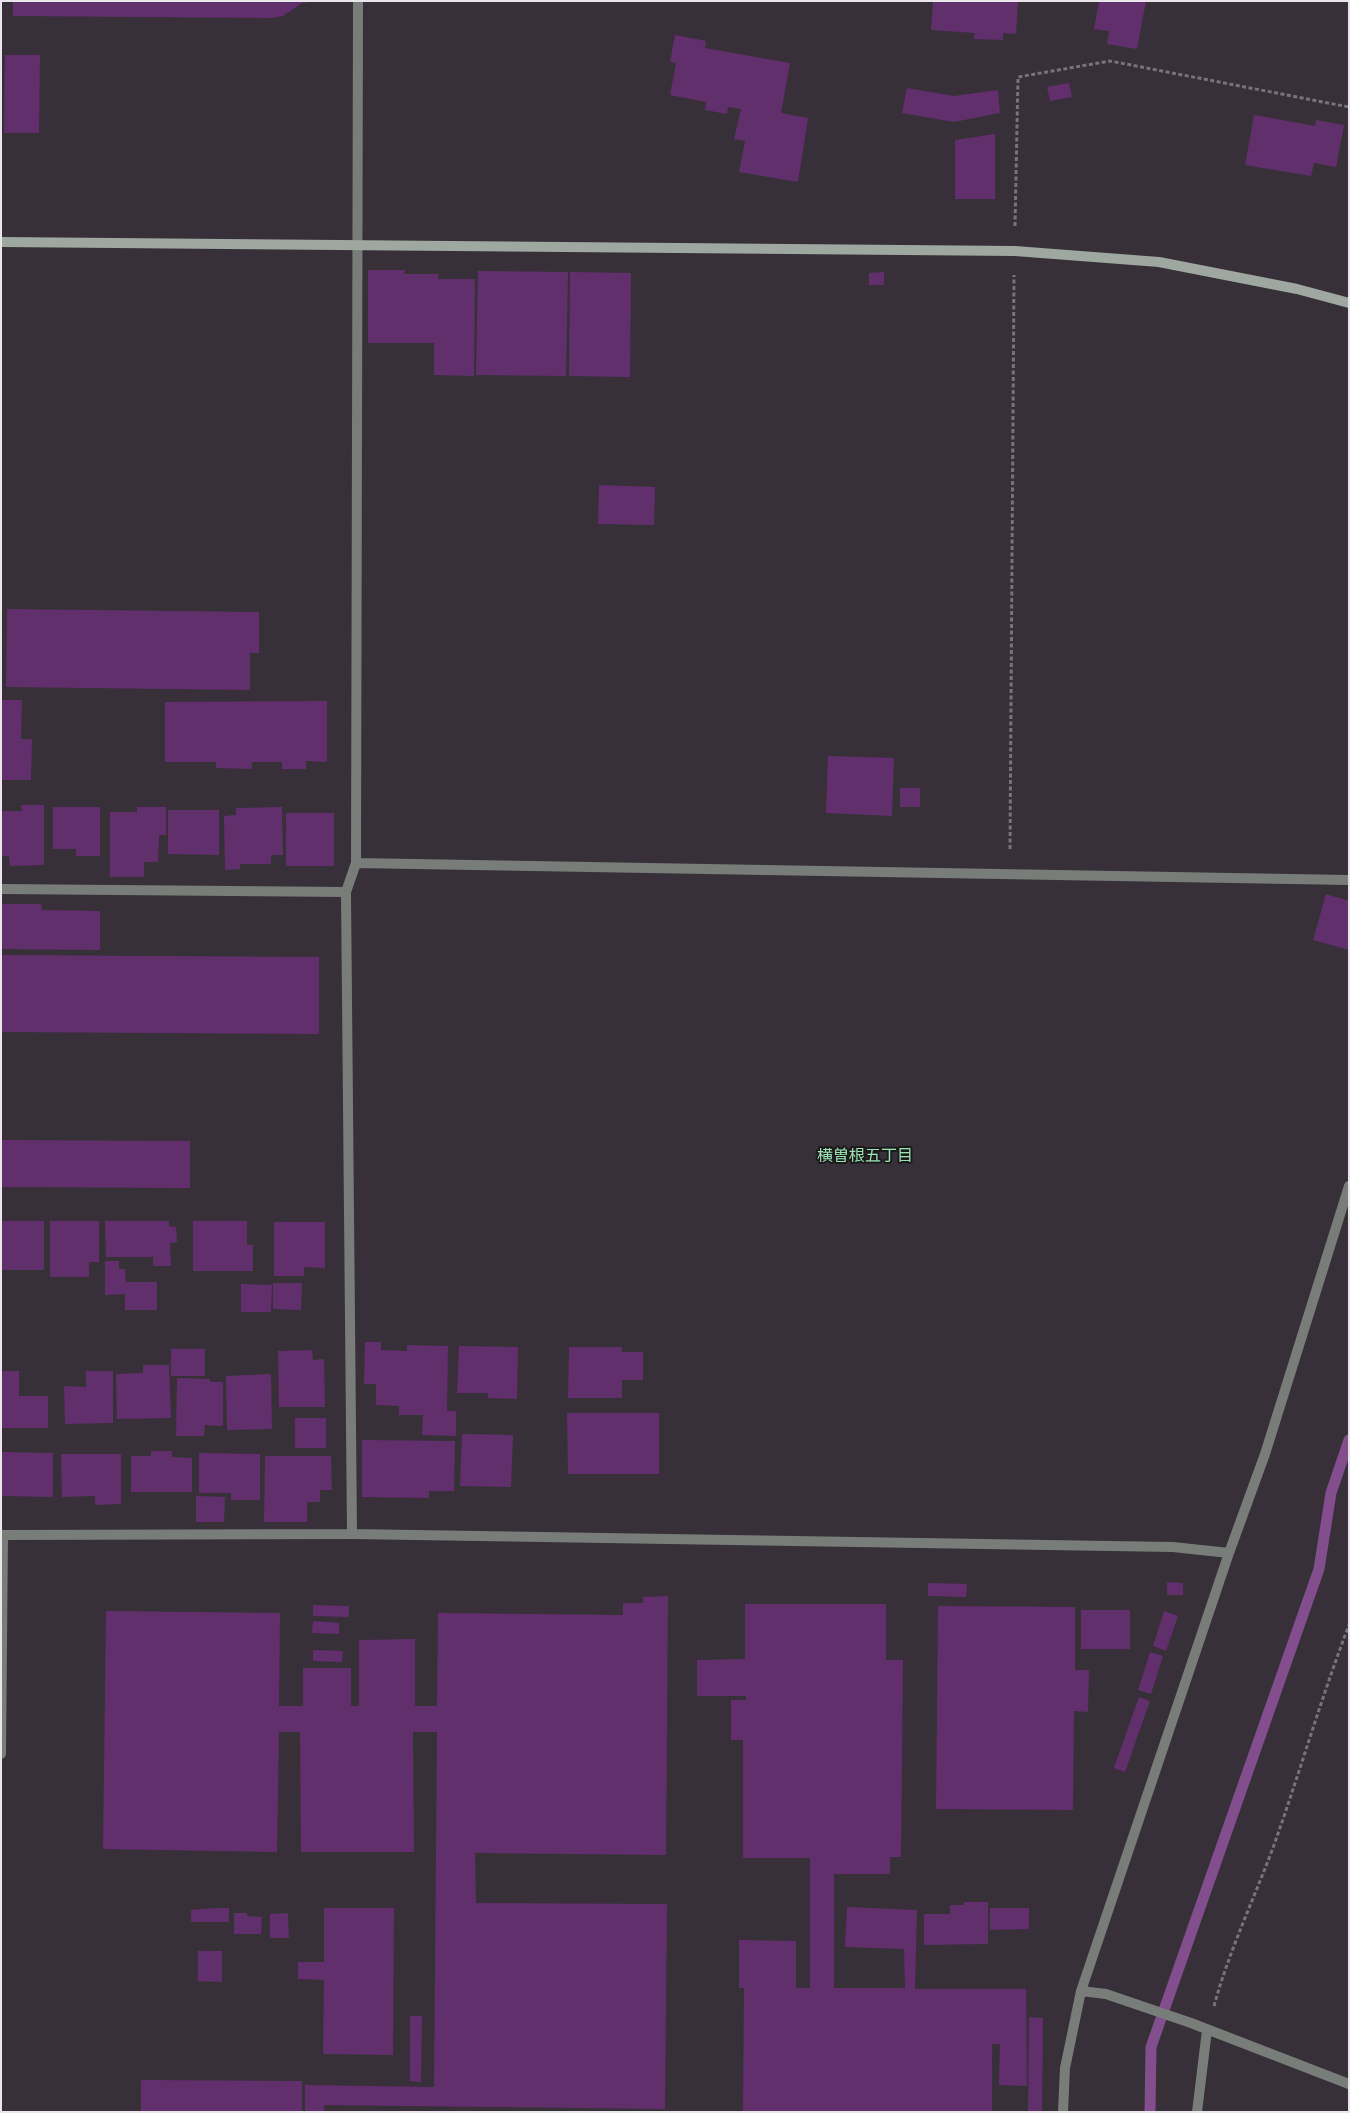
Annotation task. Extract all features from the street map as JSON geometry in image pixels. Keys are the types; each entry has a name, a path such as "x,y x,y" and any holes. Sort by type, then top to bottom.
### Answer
{"street":[{"path":"352,1534 346,892 356,863 358,1"},
{"path":"1,242 1014,251 1158,262 1297,289 1349,303"},
{"path":"356,863 1349,880"},
{"path":"1,889 346,892"},
{"path":"1063,2112 1065,2068 1081,1991 1229,1553 1265,1454 1349,1186"},
{"path":"1,1754 2,1535 352,1534 1173,1547 1229,1553"},
{"path":"1081,1991 1106,1994 1191,2023 1349,2084"},
{"path":"1197,2112 1207,2030"}],"path":[{"path":"1009,874 1014,251 1018,77 1110,60 1349,107"},
{"path":"1207,2030 1225,1967 1274,1845 1323,1692 1349,1625"}],"building":[{"path":"13,1 319,1 302,3 283,16 272,18 13,16"},
{"path":"933,1 1018,1 1016,34 1003,33 1003,40 974,39 975,33 931,30"},
{"path":"1099,1 1146,1 1137,49 1107,44 1109,31 1094,29"},
{"path":"675,35 706,41 705,48 790,63 781,113 808,118 798,182 739,172 745,141 734,139 741,109 728,107 727,114 705,110 706,102 670,95 676,63 670,62"},
{"path":"5,55 40,55 39,133 4,133"},
{"path":"1069,83 1072,97 1050,101 1047,87"},
{"path":"907,88 954,96 998,90 1000,113 954,122 902,113"},
{"path":"1254,115 1315,126 1316,120 1344,125 1336,167 1314,163 1311,176 1245,165"},
{"path":"995,134 995,199 955,199 955,140"},
{"path":"368,270 405,270 404,274 439,274 438,279 475,279 474,376 434,375 434,343 368,343"},
{"path":"478,271 568,272 566,376 476,375"},
{"path":"570,272 631,273 630,377 569,376"},
{"path":"884,272 884,285 869,285 869,273"},
{"path":"599,485 655,487 654,525 598,524"},
{"path":"7,609 259,612 259,653 250,653 250,690 6,687"},
{"path":"1,700 22,700 21,739 32,739 31,780 1,780"},
{"path":"327,701 327,762 306,761 306,769 282,769 282,762 252,762 252,769 216,768 216,762 165,762 165,702"},
{"path":"828,756 894,758 892,816 826,813"},
{"path":"900,788 920,788 920,807 900,807"},
{"path":"21,805 44,805 44,865 10,866 9,856 1,856 1,811 22,811"},
{"path":"53,807 100,807 100,856 76,856 76,849 53,849"},
{"path":"137,807 166,807 166,835 159,835 158,862 144,862 144,877 110,877 110,812 137,812"},
{"path":"282,807 283,855 271,855 271,864 240,864 240,869 225,870 224,816 236,815 236,808"},
{"path":"168,810 219,810 219,855 168,854"},
{"path":"286,813 334,813 334,866 286,866"},
{"path":"1326,894 1349,901 1349,950 1313,940"},
{"path":"1,904 41,904 42,910 100,911 100,950 1,949"},
{"path":"1,955 319,957 319,1034 1,1032"},
{"path":"1,1140 190,1141 190,1188 1,1187"},
{"path":"1,1221 44,1221 44,1270 1,1270"},
{"path":"50,1221 99,1221 99,1262 89,1262 89,1277 50,1277"},
{"path":"105,1221 169,1221 169,1226 176,1227 177,1242 170,1243 171,1266 153,1266 153,1257 106,1257"},
{"path":"193,1221 247,1221 247,1245 253,1245 253,1271 193,1271"},
{"path":"274,1222 325,1222 325,1268 304,1267 304,1276 274,1276"},
{"path":"105,1261 119,1261 119,1269 125,1269 126,1282 157,1282 157,1310 125,1310 125,1294 105,1295"},
{"path":"273,1283 302,1283 301,1310 273,1309"},
{"path":"241,1284 272,1285 271,1312 241,1312"},
{"path":"365,1342 381,1342 381,1350 407,1351 407,1345 448,1346 447,1411 456,1411 456,1436 422,1435 423,1415 399,1415 399,1406 376,1405 376,1384 364,1384"},
{"path":"459,1346 518,1347 517,1399 488,1398 488,1393 457,1393"},
{"path":"569,1347 622,1347 622,1352 643,1352 643,1380 622,1380 622,1398 568,1398"},
{"path":"171,1349 205,1349 205,1376 171,1376"},
{"path":"312,1350 313,1360 324,1359 325,1407 279,1407 278,1351"},
{"path":"143,1365 169,1365 171,1418 117,1419 116,1374 143,1373"},
{"path":"1,1371 19,1371 19,1396 48,1396 48,1428 1,1428"},
{"path":"86,1371 113,1371 113,1423 65,1424 64,1386 86,1387"},
{"path":"271,1374 272,1429 227,1430 226,1376"},
{"path":"177,1378 210,1379 210,1382 223,1382 223,1426 205,1425 204,1436 176,1436"},
{"path":"567,1413 659,1413 659,1474 568,1474"},
{"path":"295,1418 326,1418 326,1448 295,1448"},
{"path":"462,1434 513,1435 511,1487 460,1486"},
{"path":"362,1440 455,1441 454,1491 429,1491 429,1498 362,1497"},
{"path":"151,1451 172,1451 172,1457 192,1458 192,1492 131,1492 131,1456 151,1456"},
{"path":"1,1452 53,1453 53,1497 1,1496"},
{"path":"199,1453 260,1454 260,1500 231,1500 231,1493 199,1493"},
{"path":"61,1454 121,1454 121,1504 95,1505 95,1496 62,1497"},
{"path":"265,1456 331,1456 332,1490 320,1490 320,1502 307,1502 307,1522 264,1522"},
{"path":"196,1496 225,1497 224,1522 196,1522"},
{"path":"1167,1582 1183,1583 1183,1595 1167,1595"},
{"path":"928,1583 967,1584 966,1597 928,1596"},
{"path":"668,1596 666,1855 475,1853 476,1903 667,1904 665,2109 324,2105 324,2112 305,2112 305,2085 434,2087 437,1732 413,1732 414,1852 301,1852 300,1732 279,1732 277,1852 103,1849 106,1611 280,1613 279,1706 303,1706 303,1668 351,1668 351,1706 359,1706 359,1640 415,1639 415,1706 437,1706 438,1613 623,1615 623,1603 643,1603 643,1597"},
{"path":"745,1604 886,1604 886,1660 903,1660 901,1857 890,1857 890,1874 834,1874 834,1988 905,1988 904,1949 845,1947 847,1907 917,1910 915,1989 1026,1989 1027,2086 999,2085 1000,2044 992,2044 992,2112 743,2112 744,1988 739,1988 739,1940 796,1941 796,1988 810,1988 810,1858 743,1858 743,1740 731,1740 731,1700 746,1700 746,1696 697,1696 697,1660 745,1659"},
{"path":"313,1605 349,1606 349,1617 313,1616"},
{"path":"938,1606 1075,1607 1075,1670 1089,1670 1088,1712 1074,1711 1073,1810 936,1809"},
{"path":"1081,1610 1130,1610 1130,1649 1081,1649"},
{"path":"1164,1611 1178,1616 1166,1651 1153,1646"},
{"path":"313,1621 339,1623 339,1634 312,1633"},
{"path":"313,1650 343,1651 342,1662 313,1661"},
{"path":"1150,1652 1163,1656 1151,1694 1138,1690"},
{"path":"1139,1697 1150,1701 1125,1772 1114,1768"},
{"path":"964,1902 988,1902 988,1944 924,1945 924,1914 950,1914 950,1905 964,1905"},
{"path":"229,1908 229,1922 191,1922 191,1910"},
{"path":"324,1908 394,1908 393,2055 323,2054 324,1980 298,1979 298,1962 324,1962"},
{"path":"990,1908 1029,1908 1029,1929 990,1930"},
{"path":"234,1913 247,1913 247,1916 262,1917 261,1934 234,1934"},
{"path":"288,1913 289,1938 270,1938 270,1914"},
{"path":"198,1951 222,1951 222,1982 198,1981"},
{"path":"410,2016 422,2016 421,2082 410,2081"},
{"path":"1029,2017 1043,2018 1042,2112 1028,2112"},
{"path":"141,2080 302,2081 302,2112 141,2112"}],"waterway":[{"path":"1150,2112 1151,2047 1319,1569 1331,1493 1349,1440"}],"district":[{"name":"横曽根五丁目","path":"865,1157"}]}
